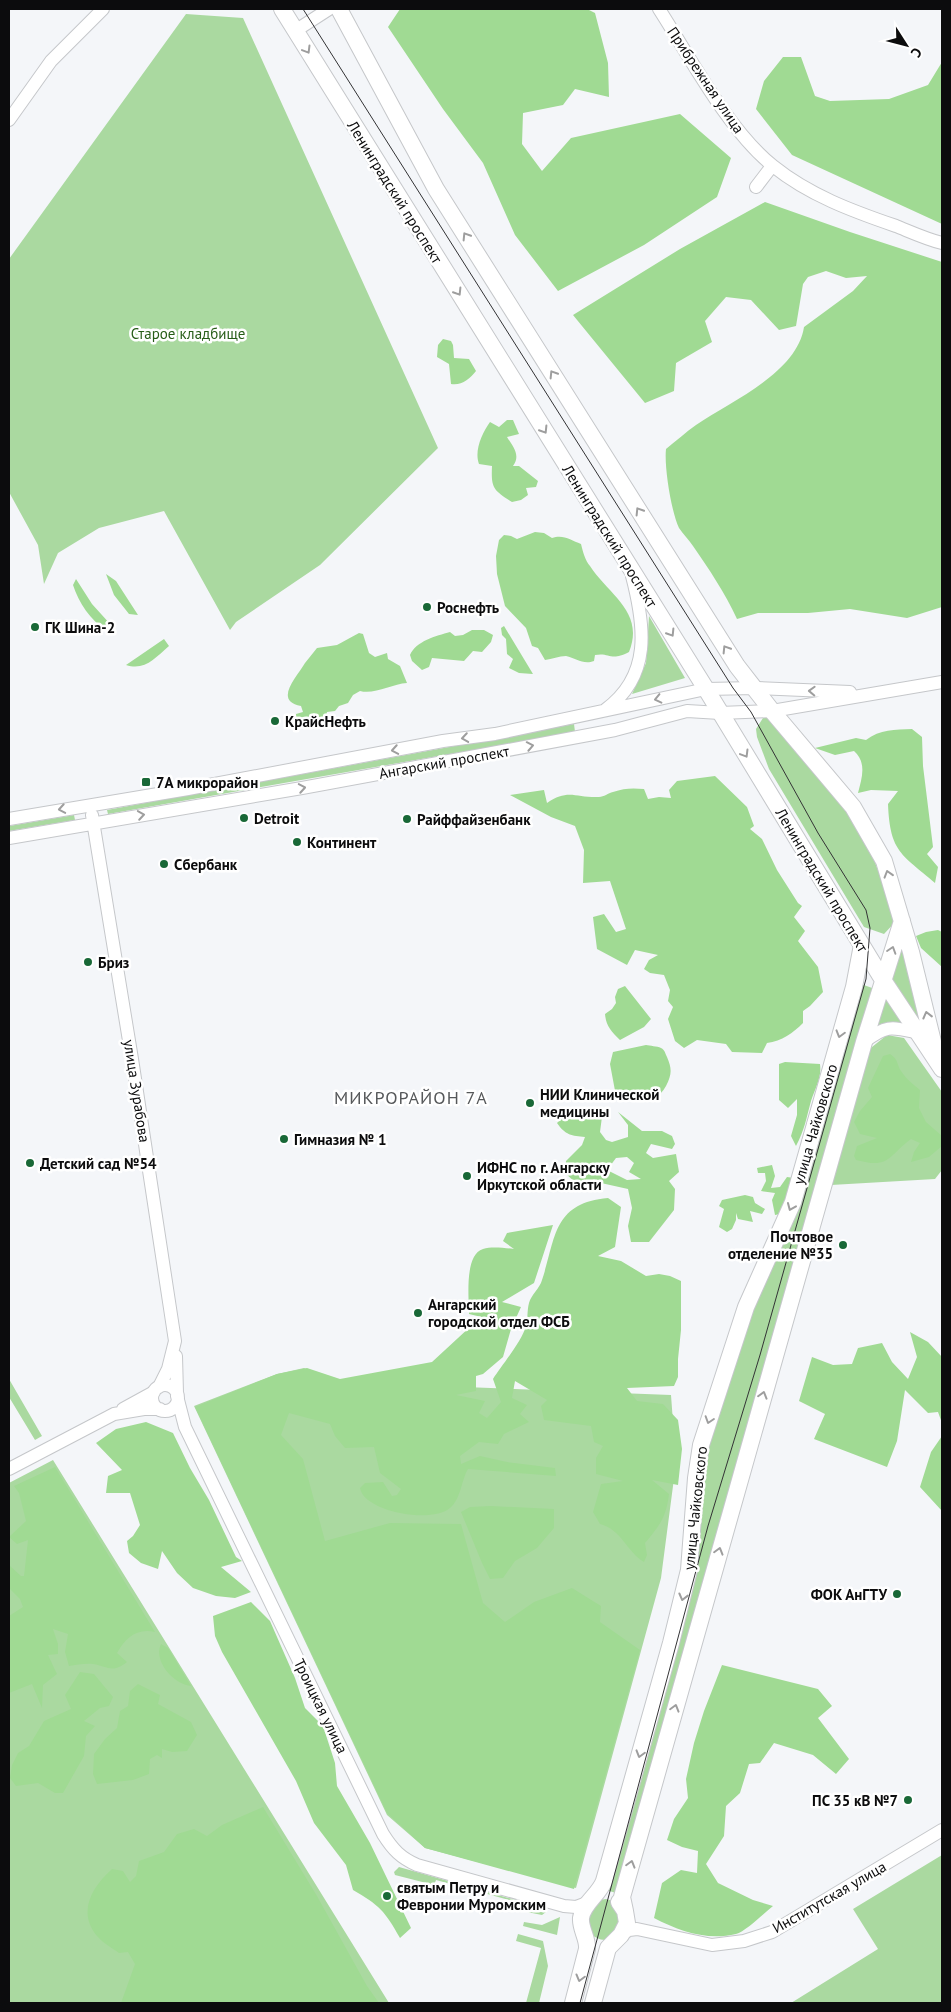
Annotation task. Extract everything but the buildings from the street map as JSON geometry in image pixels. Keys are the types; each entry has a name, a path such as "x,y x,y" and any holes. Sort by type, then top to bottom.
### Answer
{"main road":[{"name":"Ленинградский проспект","path":"282,9 706,689 883,980 940,1065"},
{"name":"Ленинградский проспект","path":"339,9 436,189 736,666 853,807 884,861 940,1065"},
{"path":"593,2003 615,1941 627,1923 622,1897 864,1042 902,921"},
{"name":"улица Чайковского","path":"573,2003 587,1950 587,1940 582,1927 582,1913 600,1891 604,1881 671,1642 689,1570 696,1478 701,1445 746,1307 793,1202 854,988 862,945"},
{"path":"590,1901 606,1897 623,1907"},
{"path":"582,1927 590,1938 598,1942 615,1941"}],"street":[{"path":"9,120 51,62 103,9"},
{"path":"296,31 329,9"},
{"name":"Прибрежная улица","path":"659,9 715,98 749,143 772,166 795,182 838,206 942,244"},
{"path":"756,187 772,166"},
{"path":"603,712 614,704 628,689 635,673 640,653 642,622 630,569"},
{"name":"Ангарский проспект","path":"9,838 93,822 293,790 582,737 687,711 720,713 772,711 942,682"},
{"name":"Ангарский проспект","path":"9,819 495,734 706,689 754,688 878,693"},
{"path":"579,716 582,737"},
{"name":"улица Зурабова","path":"90,805 131,1052 175,1341 169,1367 156,1389"},
{"path":"864,1042 878,1031 890,1027 919,1033"},
{"name":"Троицкая улица","path":"175,1341 177,1395 185,1427 379,1826 393,1850 403,1859 417,1865 564,1906"},
{"path":"9,1469 96,1424 156,1389 169,1386 177,1395 175,1406 162,1410 144,1408 114,1414"},
{"path":"156,1389 153,1402 185,1427"},
{"name":"Институтская улица","path":"615,1941 630,1929 645,1930 705,1945 744,1941 772,1932 942,1830"},
{"path":"564,1906 576,1907 590,1901"},
{"path":"564,1906 575,1914 582,1927"},
{"path":"623,1907 632,1922 645,1930"}],"green space":[{"path":"400,9 587,9 595,13 608,63 609,97 575,89 563,105 523,113 522,144 542,171 571,138 680,114 731,158 717,197 644,245 558,291 515,235 483,163 443,109 388,27"},
{"name":"Старое кладбище","path":"186,14 243,18 438,448 320,565 236,622 230,630 164,511 99,528 58,553 44,584 38,545 9,492 9,259"},
{"path":"783,57 801,57 815,96 830,101 889,99 928,85 942,62 942,224 792,155 756,109 764,81"},
{"path":"765,202 942,262 942,607 907,618 850,609 808,613 758,613 737,619 711,572 679,528 671,500 667,477 666,449 696,425 744,396 776,372 799,343 804,327 853,291 867,276 846,278 826,271 808,277 803,284 796,326 779,330 751,300 726,297 705,321 712,342 676,363 674,391 645,403 573,315 680,249"},
{"path":"443,339 451,341 454,358 469,359 476,371 462,383 451,384 449,364 437,357 438,345"},
{"path":"507,420 513,420 519,434 507,437 516,455 513,466 519,466 538,481 536,487 526,488 528,495 521,500 512,502 494,488 492,466 479,464 477,453 484,431 490,422 499,427"},
{"path":"535,532 544,533 552,538 563,537 581,544 588,564 615,595 629,615 633,638 629,652 614,657 600,654 595,655 594,661 590,662 583,662 566,656 545,660 538,648 532,646 526,628 505,606 497,574 496,556 499,540 504,535 517,539"},
{"path":"106,574 116,581 138,615 129,614 114,595"},
{"path":"76,579 92,604 111,625 106,630 90,616 82,605 73,585"},
{"path":"649,616 685,678 632,694 646,663"},
{"path":"504,626 533,674 519,673 509,668 513,659 507,654 506,639 502,635 501,628"},
{"path":"472,630 484,630 493,635 491,642 482,652 473,651 464,661 432,658 429,667 422,670 412,661 410,655 413,650 427,640 450,632 455,636 463,635"},
{"path":"359,633 363,634 369,653 375,657 387,653 388,659 400,666 407,683 371,692 360,691 353,695 348,703 339,706 335,711 327,712 325,722 312,725 296,724 296,714 303,712 301,706 289,699 288,694 293,681 305,663 317,648 337,645"},
{"path":"164,639 169,646 154,659 144,665 126,665"},
{"path":"771,717 840,800 871,852 897,920 884,934 864,927 769,769 757,737 756,729 763,718"},
{"path":"574,724 575,732 108,814 107,810"},
{"path":"912,729 922,737 923,766 933,847 927,854 938,867 935,883 906,858 895,843 889,820 888,804 898,791 871,790 858,793 862,776 862,765 861,760 854,751 835,755 815,748 856,738 866,740 871,736 888,731"},
{"path":"715,776 747,807 754,826 750,829 762,839 777,870 798,903 802,906 794,917 805,931 798,941 818,967 823,992 803,1011 803,1023 787,1036 767,1043 762,1053 732,1052 726,1044 697,1040 684,1048 675,1041 668,1019 673,1007 668,1001 670,990 664,975 650,973 644,969 649,960 658,955 635,950 627,965 597,949 593,917 604,914 616,932 626,929 610,881 583,883 584,850 575,826 551,817 510,795 544,790 547,803 561,796 599,797 621,790 636,788 644,789 648,799 659,797 671,798 669,790 677,781"},
{"path":"74,815 75,820 9,831 9,826"},
{"path":"938,930 942,932 942,967 921,948 916,936"},
{"path":"902,936 927,1036 889,978"},
{"path":"861,984 875,989 616,1893 606,1890 694,1570 706,1459 716,1420"},
{"path":"625,986 651,1019 644,1027 620,1040 606,1022 605,1014 616,1003 615,997 618,989"},
{"path":"884,992 906,1023 888,1022 874,1027"},
{"path":"887,1035 904,1038 942,1092 942,1170 935,1179 831,1185 867,1051"},
{"path":"646,1045 659,1047 665,1052 671,1072 666,1086 656,1097 644,1102 630,1101 616,1096 610,1064 613,1052"},
{"path":"890,1054 896,1060 905,1076 920,1090 919,1108 926,1122 942,1136 942,1146 929,1157 911,1162 914,1152 920,1143 911,1139 887,1160 882,1162 856,1160 854,1156 857,1146 877,1138 860,1134 854,1122 860,1111 872,1097 868,1088 883,1056"},
{"path":"785,1062 820,1064 819,1078 796,1146 791,1136 797,1115 797,1099 788,1108 779,1100 779,1064"},
{"path":"603,1109 600,1132 606,1140 612,1142 628,1137 628,1125 618,1112 642,1131 662,1131 672,1136 675,1144 672,1149 651,1144 646,1153 653,1158 676,1154 679,1172 669,1181 675,1189 674,1210 649,1242 631,1242 628,1226 632,1208 628,1189 601,1183 577,1184 565,1173 566,1161 582,1145 585,1137 569,1134 560,1127 557,1123 565,1115","holes":["627,1157 634,1163 629,1172 641,1179 627,1180 607,1170 616,1158"]},
{"path":"772,1165 775,1176 771,1188 780,1187 787,1177 794,1178 780,1214 775,1215 772,1200 775,1193 761,1191 766,1181 765,1173 758,1173 757,1168"},
{"path":"745,1195 753,1197 755,1203 765,1209 762,1214 750,1211 753,1222 738,1219 736,1213 736,1220 732,1229 727,1232 719,1227 724,1209 719,1206 722,1200"},
{"path":"608,1198 621,1207 615,1247 598,1256 621,1261 646,1276 659,1274 681,1281 681,1330 678,1377 674,1386 627,1388 637,1401 663,1404 678,1420 682,1449 678,1485 652,1480 669,1494 662,1521 645,1543 647,1555 644,1562 633,1553 619,1536 600,1524 593,1512 601,1484 623,1481 596,1474 596,1458 603,1446 594,1442 591,1426 544,1420 541,1406 547,1400 515,1381 512,1398 527,1405 520,1414 529,1422 504,1434 498,1444 479,1442 460,1456 461,1464 480,1456 507,1462 555,1468 556,1476 468,1469 454,1504 441,1513 415,1515 400,1513 373,1504 364,1496 360,1488 365,1483 383,1482 392,1496 397,1495 401,1489 380,1473 374,1447 345,1448 335,1436 330,1424 289,1413 281,1435 303,1459 325,1541 390,1523 461,1524 483,1603 505,1622 534,1602 572,1588 601,1606 600,1622 640,1650 574,1889 425,1848 387,1813 195,1407 277,1374 307,1368 340,1379 432,1362 471,1326 492,1322 490,1319 469,1314 468,1288 470,1268 477,1253 483,1249 498,1247 514,1249 503,1241 507,1233 553,1225 534,1283 502,1302 521,1307 511,1329 503,1357 483,1374 476,1376 476,1391 456,1395 485,1401 479,1413 487,1418 501,1402 493,1379 524,1332 529,1303 541,1283 559,1226 566,1215 576,1207 590,1201"},
{"path":"910,1332 928,1342 942,1357 942,1423 938,1412 928,1413 905,1390 897,1441 887,1467 814,1439 825,1414 799,1401 812,1357 833,1365 852,1364 858,1348 882,1343 892,1362 908,1379 917,1357"},
{"path":"304,1368 335,1382 671,1395 676,1463 661,1578 576,1888 425,1848 387,1815 194,1406 277,1374"},
{"path":"9,1379 42,1436 35,1440 9,1397"},
{"path":"146,1422 173,1433 190,1468 209,1500 236,1557 242,1561 221,1567 251,1592 235,1598 216,1596 193,1588 177,1573 162,1551 158,1569 141,1563 129,1553 127,1541 133,1536 140,1525 130,1493 106,1493 108,1476 122,1470 96,1443 116,1429"},
{"path":"942,1436 942,1511 920,1487 931,1452"},
{"path":"53,1460 389,2003 9,2003 9,1483"},
{"path":"55,1467 155,1632 142,1631 132,1635 117,1653 127,1662 117,1668 110,1668 90,1664 69,1666 65,1652 68,1634 53,1629 58,1644 58,1654 48,1655 57,1674 43,1685 42,1708 32,1684 9,1693 9,1616 23,1607 20,1599 9,1588 9,1565 21,1576 24,1576 28,1540 17,1544 9,1537 26,1521 19,1493 14,1486"},
{"path":"470,1507 554,1509 554,1528 537,1548 515,1561 503,1578 490,1579 461,1512"},
{"path":"251,1602 270,1621 295,1678 305,1708 323,1726 335,1763 337,1786 370,1843 411,1928 400,1938 381,1910 353,1890 346,1865 314,1823 296,1781 222,1652 215,1636 213,1616"},
{"path":"161,1644 168,1648 191,1686 178,1681 166,1671 160,1657"},
{"path":"722,1665 818,1689 832,1706 818,1718 849,1759 836,1774 813,1755 774,1743 760,1763 749,1764 740,1793 726,1806 724,1836 706,1864 718,1883 753,1900 773,1906 740,1932 725,1936 714,1936 683,1931 654,1918 662,1883 681,1870 697,1873 698,1851 682,1847 667,1840 674,1819 688,1798 686,1779 694,1743"},
{"path":"80,1672 94,1674 113,1697 109,1706 100,1708 84,1721 95,1726 86,1736 84,1756 63,1793 55,1793 38,1783 16,1786 10,1778 12,1765 18,1753 29,1746 44,1721 71,1709 65,1695"},
{"path":"138,1684 160,1695 158,1704 191,1722 197,1735 187,1751 172,1752 162,1749 162,1758 157,1755 150,1759 149,1774 133,1780 97,1784 93,1774 94,1754 105,1739 117,1728 120,1711 128,1706 130,1691"},
{"path":"263,1807 317,1896 367,1986 379,2003 121,2003 135,1964 128,1952 119,1953 99,1939 91,1927 88,1909 93,1892 98,1884 112,1869 123,1871 130,1882 136,1876 139,1861 164,1852 177,1834 194,1829 207,1836 222,1825"},
{"path":"942,1855 942,2003 791,2003 878,1949 853,1909"},
{"path":"399,1867 544,1908 546,1912 542,1915 527,1912 527,1905 436,1880 434,1885 395,1875 394,1872"},
{"path":"600,1900 613,1901 625,1920 605,1940 592,1935 584,1923"},
{"path":"560,1917 557,1935 523,1926 524,1922 542,1925"},
{"path":"518,1934 543,1941 548,1966 539,2003 526,2003 541,1948 516,1941"}],"tram line":[{"path":"303,9 733,688 751,712 818,833 866,910 870,928 866,979 760,1355 708,1526 580,2003"}],"place":[{"name":"Роснефть","path":"427,607"},
{"name":"ГК Шина-2","path":"35,627"},
{"name":"КрайсНефть","path":"275,721"},
{"name":"7А микрорайон","path":"146,782"},
{"name":"Detroit","path":"244,818"},
{"name":"Райффайзенбанк","path":"407,819"},
{"name":"Континент","path":"297,842"},
{"name":"Сбербанк","path":"164,864"},
{"name":"Бриз","path":"88,962"},
{"name":"НИИ Клинической медицины","path":"530,1103"},
{"name":"Гимназия № 1","path":"284,1139"},
{"name":"Детский сад №54","path":"30,1163"},
{"name":"ИФНС по г. Ангарску Иркутской области","path":"467,1176"},
{"name":"Почтовое отделение №35","path":"843,1245"},
{"name":"Ангарский городской отдел ФСБ","path":"418,1313"},
{"name":"ФОК АнГТУ","path":"897,1594"},
{"name":"ПС 35 кВ №7","path":"908,1800"},
{"name":"святым Петру и Февронии Муромским","path":"387,1896"}],"district":[{"name":"МИКРОРАЙОН 7А","path":"411,1097"}]}
